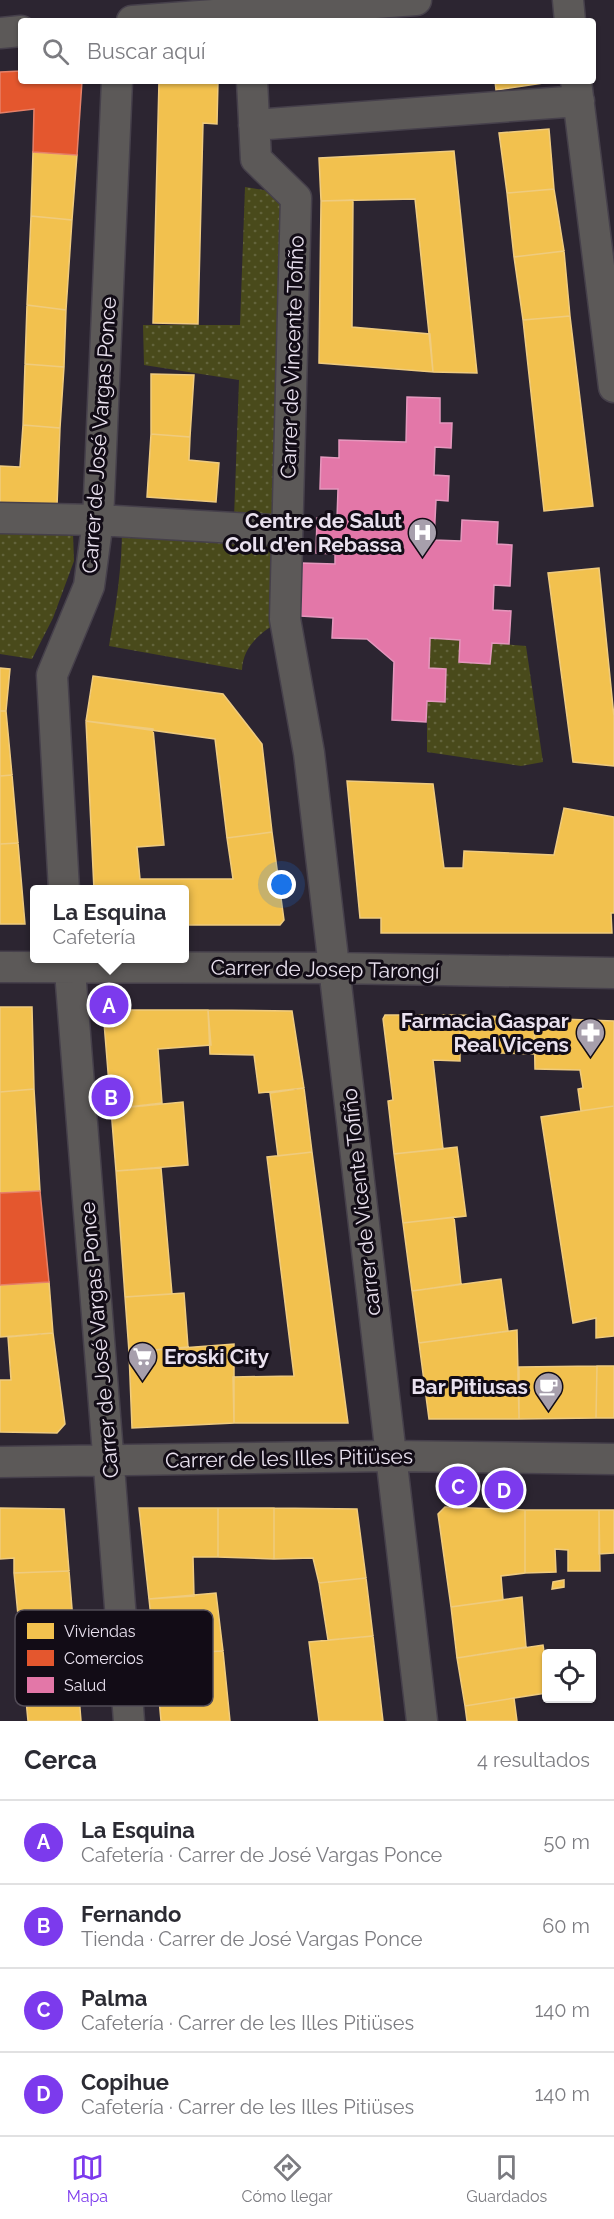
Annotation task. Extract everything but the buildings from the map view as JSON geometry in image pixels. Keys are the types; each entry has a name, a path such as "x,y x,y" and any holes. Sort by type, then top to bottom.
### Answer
{"street":[{"path":"219,18 416,0"},
{"path":"568,0 570,18"},
{"path":"0,33 18,31"},
{"name":"Carrer de José Vargas Ponce","path":"64,885 52,675 89,586 98,520 117,84"},
{"name":"Carrer de Vincente Tofiño","path":"252,84 256,159 296,198 285,619 298,684"},
{"path":"255,125 578,91 614,387"},
{"path":"0,518 98,520 287,531"},
{"name":"carrer de Vicente Tofiño","path":"298,684 309,753 335,968 389,1456 422,1721"},
{"name":"Carrer de José Vargas Ponce","path":"69,963 120,1610"},
{"name":"Carrer de Josep Tarongí","path":"0,967 69,963 614,973"},
{"name":"Carrer de les Illes Pitiüses","path":"0,1462 389,1456 614,1459"},
{"name":"Carrer de José Vargas Ponce","path":"128,1706 129,1721"}],"shaded area":[{"path":"245,187 283,193 280,621 266,630 249,647 242,670 109,646 118,587 122,528 234,518 239,380 144,365 143,325 240,325"},
{"path":"0,531 73,533 74,561 53,618 32,659 0,654"},
{"path":"430,638 460,640 460,662 490,664 492,643 526,646 543,762 521,766 427,752 427,701 445,702 446,669 429,668"}],"place":[{"name":"Centre de Salut Coll d'en Rebassa","path":"423,558"},
{"name":"La Esquina","path":"109,1005"},
{"name":"Farmacia Gaspar Real Vicens","path":"590,1058"},
{"name":"Fernando","path":"111,1097"},
{"name":"Eroski City","path":"143,1382"},
{"name":"Bar Pitiusas","path":"549,1412"},
{"name":"Palma","path":"458,1486"},
{"name":"Copihue","path":"504,1490"}]}
